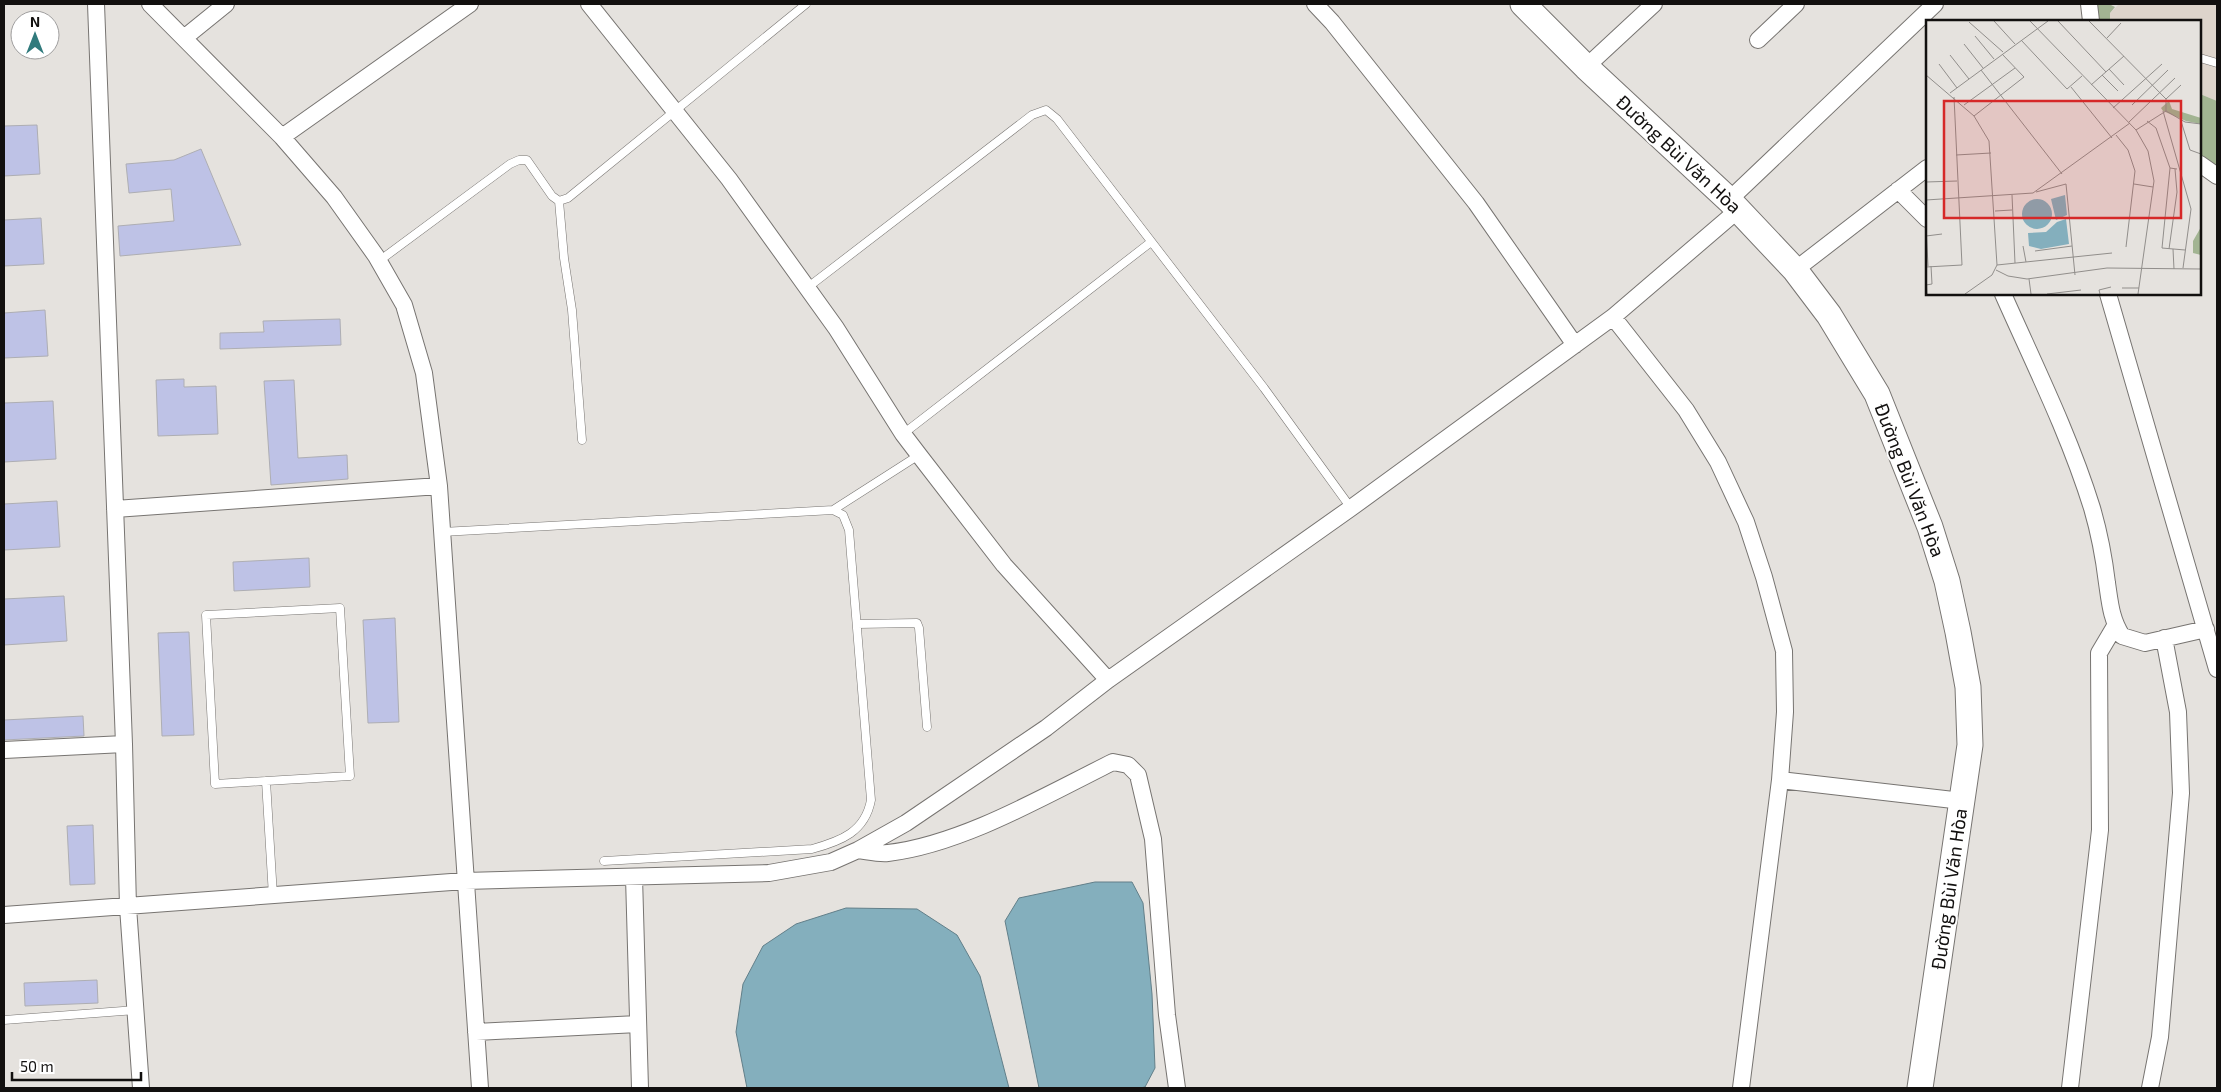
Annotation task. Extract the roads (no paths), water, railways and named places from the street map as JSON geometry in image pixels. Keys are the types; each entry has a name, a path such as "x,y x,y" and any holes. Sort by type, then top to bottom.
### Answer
{"main road":[{"name":"Đường Bùi Văn Hòa","path":"1524,4 1586,67 1734,205 1795,270 1829,315 1877,394 1930,527 1947,581 1968,687 1970,746 1920,1088"}],"street":[{"path":"96,4 124,744 128,907 141,1088"},
{"path":"150,4 282,137 334,197 379,261 404,305 424,373 439,486 464,881 480,1088"},
{"path":"184,38 226,4"},
{"path":"282,137 470,4"},
{"path":"1315,4 1332,22 1476,203 1575,345"},
{"path":"1586,67 1654,4"},
{"path":"1758,40 1796,4"},
{"path":"4,915 464,881 769,873 831,862 858,850 906,823 1046,728 1108,680 1351,508 1613,317 1734,205 1935,4"},
{"path":"2089,4 2090,20"},
{"path":"595,6 729,180 836,328 919,456 1004,565 1108,680"},
{"path":"2201,165 2217,176"},
{"path":"1795,270 1926,169"},
{"path":"1898,190 1926,218"},
{"path":"2003,295 2070,444 2092,510 2107,582 2111,614 2115,626 2122,636 2145,643 2206,629"},
{"path":"2108,295 2217,668"},
{"path":"1613,317 1686,410 1718,462 1746,522 1764,576 1784,651 1786,712 1780,780 1741,1088"},
{"path":"115,509 439,486"},
{"path":"2070,1088 2100,830 2098,653 2115,626"},
{"path":"2150,1088 2160,1037 2181,793 2178,712 2164,638"},
{"path":"4,750 124,744"},
{"path":"858,850 886,853 923,846 964,833 1114,762 1128,764 1138,775 1153,839 1167,1015 1177,1088"},
{"path":"1780,780 1962,801"},
{"path":"634,877 640,1088"},
{"path":"476,1032 638,1024"}],"lane":[{"path":"559,201 568,198 806,4"},
{"path":"2201,58 2217,63"},
{"path":"807,288 1032,115 1046,110 1057,119 1264,388 1351,508"},
{"path":"379,261 510,164 519,160 527,160 552,196 559,201 564,258 572,310 582,440"},
{"path":"903,434 1151,242"},
{"path":"442,532 833,510 919,456"},
{"path":"604,861 812,849 831,844 854,832 865,821 871,800 849,530 843,515 833,510"},
{"path":"340,608 350,776 266,781 215,784 206,615 340,608"},
{"path":"857,624 917,623 920,628 927,727"},
{"path":"266,781 273,896"},
{"path":"4,1020 136,1010"}],"water":[{"path":"1095,882 1132,882 1143,903 1152,994 1155,1068 1145,1087 1140,1088 1039,1088 1005,921 1019,898"},
{"path":"846,908 917,909 957,935 980,976 1009,1088 747,1088 736,1032 743,984 763,946 796,924"}]}
